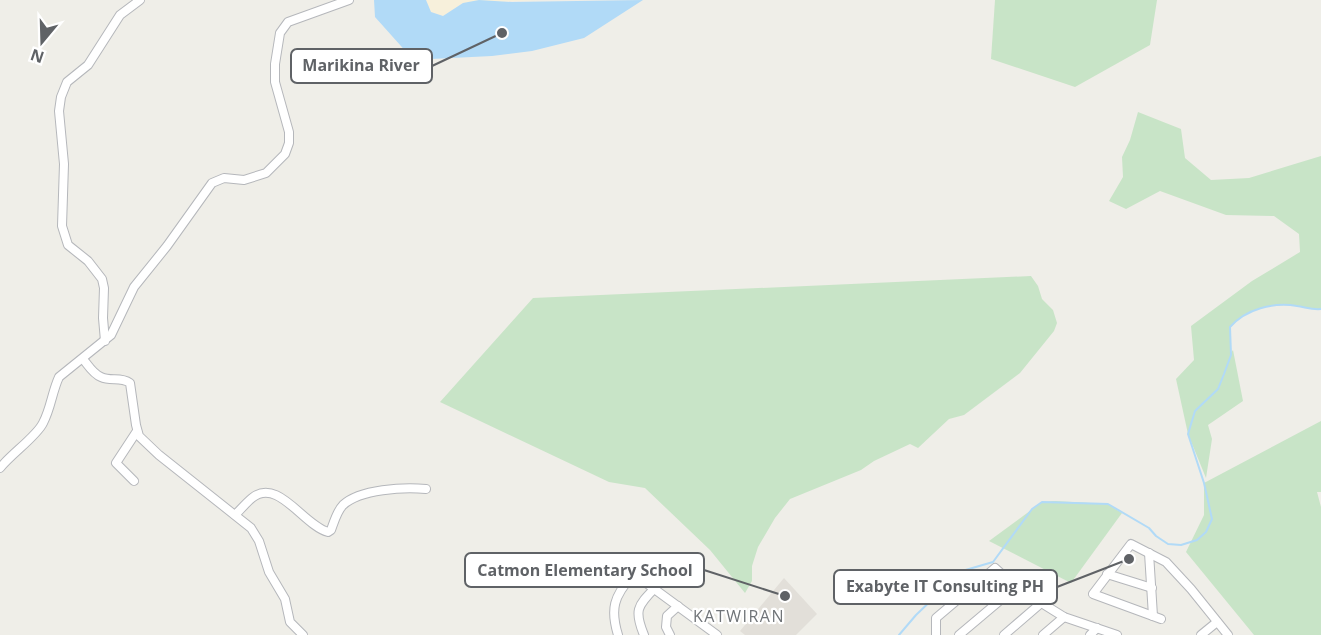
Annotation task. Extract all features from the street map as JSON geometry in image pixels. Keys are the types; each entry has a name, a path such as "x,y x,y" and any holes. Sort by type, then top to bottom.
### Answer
{"street":[{"path":"105,341 102,279 88,261 68,244 62,226 64,164 59,111 61,97 68,82 88,65 120,15 140,0"},
{"path":"0,468 17,448 40,428 47,415 54,386 59,377 111,335 134,287 167,246 212,183 224,177 244,180 261,175 285,154 289,143 289,132 275,82 277,40 283,27 296,19 349,0"},
{"path":"83,358 94,373 101,378 122,378 130,383 137,431 159,454 251,528 256,535 264,560 285,599 290,622 303,635"},
{"path":"134,481 116,463 137,431"},
{"path":"235,515 253,497 263,492 271,493 284,499 306,519 328,532 346,502 393,488 426,489"},
{"path":"1149,553 1157,617 1093,594 1131,544 1149,553 1166,562 1228,635"},
{"path":"936,635 936,618 994,568 1040,604 1064,617 1117,635"},
{"path":"1107,574 1152,588"},
{"path":"618,635 613,617 614,603 621,588 632,576 638,577 655,588 717,635"},
{"path":"959,635 1016,586"},
{"path":"644,635 637,611 641,602 655,588"},
{"path":"1004,635 1040,604"},
{"path":"670,635 666,627 667,616 678,606"},
{"path":"1043,635 1064,617"},
{"path":"1201,635 1217,622"},
{"path":"1090,635 1097,628"}],"shaded area":[{"path":"784,578 817,614 796,635 745,635 740,631"}],"green space":[{"path":"995,0 1157,0 1150,45 1075,87 991,59"},
{"path":"1138,112 1181,129 1185,158 1211,180 1249,178 1321,156 1321,309 1288,305 1270,306 1252,311 1231,327 1231,353 1233,350 1243,401 1208,425 1212,439 1206,478 1188,434 1176,379 1194,360 1191,326 1252,281 1300,252 1299,234 1274,216 1226,215 1160,191 1126,209 1109,201 1123,177 1122,157 1130,140"},
{"path":"1031,276 1038,286 1042,299 1053,310 1057,323 1054,331 1020,373 964,415 949,419 918,448 910,444 874,461 861,470 790,499 775,518 758,547 752,566 752,581 745,593 710,550 645,488 609,482 440,402 533,298"},
{"path":"1321,421 1321,492 1317,492 1321,507 1321,635 1254,635 1186,552 1204,515 1204,483"},
{"path":"1042,502 1108,504 1122,513 1071,583 989,541"}],"sand":[{"path":"426,0 542,0 463,3 443,16 431,12"}],"water":[{"path":"374,0 426,0 431,12 443,16 463,3 479,0 512,2 643,0 584,38 532,51 492,56 431,59 409,55 375,17"}],"waterway":[{"path":"899,635 916,615 962,571 993,562 1032,509 1042,502 1108,504 1149,528 1168,544 1181,545 1197,540 1206,532 1212,519 1204,483 1188,434 1195,411 1218,389 1224,374 1231,355 1230,327 1252,311 1269,306 1288,305 1321,309"}],"place":[{"name":"Marikina River","path":"502,33"},
{"name":"Exabyte IT Consulting PH","path":"1129,559"},
{"name":"Catmon Elementary School","path":"785,596"}],"district":[{"name":"KATWIRAN","path":"739,616"}]}
